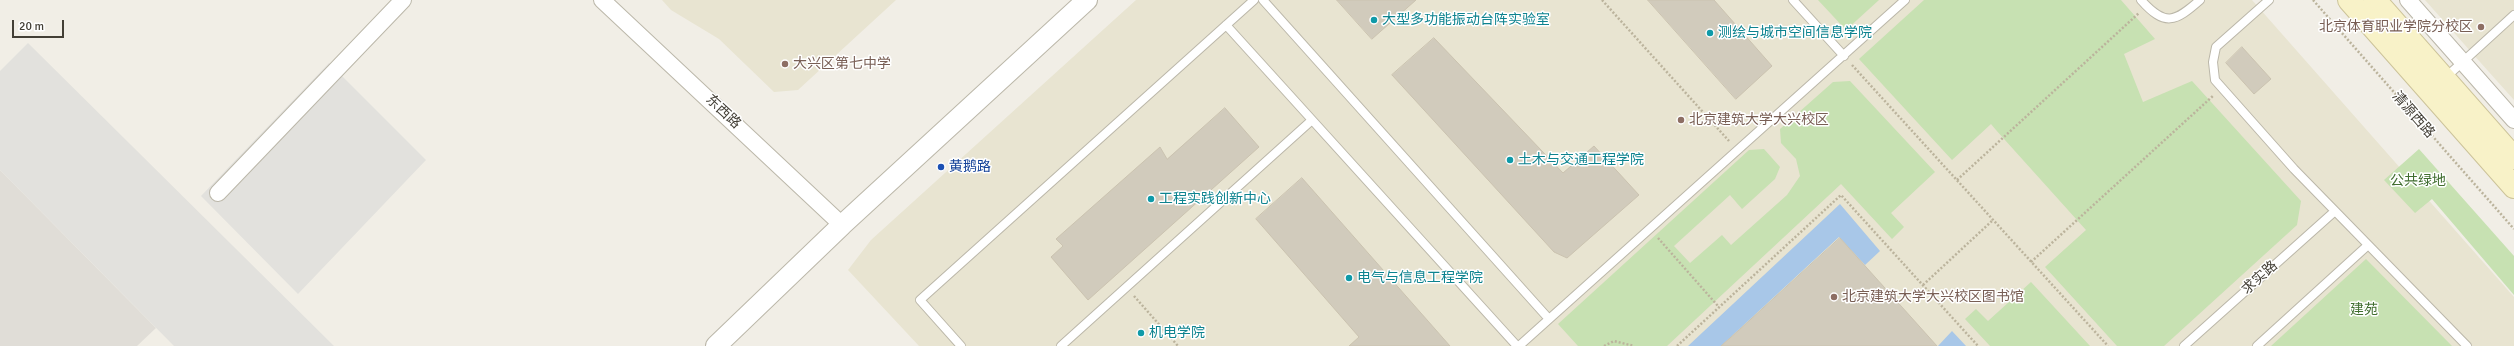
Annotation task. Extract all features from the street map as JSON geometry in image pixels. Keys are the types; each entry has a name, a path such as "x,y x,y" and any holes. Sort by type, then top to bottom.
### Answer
{"main road":[{"name":"清源西路","path":"2349,0 2514,187"},
{"path":"2375,0 2514,158"}],"street":[{"path":"218,193 403,0"},
{"name":"东西路","path":"602,0 842,225"},
{"path":"716,346 842,225 1087,0"},
{"path":"2408,0 2514,120"}],"lane":[{"path":"961,346 920,300 1254,0"},
{"path":"1263,0 1549,319"},
{"path":"1793,0 1844,56"},
{"path":"1226,25 1518,346 1905,0"},
{"path":"2144,3 2161,18 2170,20 2181,16 2200,0"},
{"path":"2269,0 2216,47 2213,62 2215,80 2294,169 2367,246 2467,346"},
{"path":"2444,79 2514,16"},
{"path":"1061,346 1312,120"},
{"name":"求实路","path":"2184,346 2335,211"},
{"path":"2257,346 2367,246"}],"path":[{"path":"1602,0 1737,151"},
{"name":"清源西路","path":"2313,0 2514,229"},
{"path":"1957,180 2144,3"},
{"path":"1844,56 2108,346"},
{"path":"2031,262 2222,88"},
{"path":"1677,346 1718,306 1841,195 1978,346"},
{"path":"1923,285 1993,220"},
{"path":"1650,229 1718,306"},
{"path":"1126,287 1178,346"},
{"path":"1604,346 1614,341 1634,346"}],"shaded area":[{"name":"大兴区第七中学","path":"662,0 896,0 798,90 774,92 719,39 671,10"},
{"name":"北京建筑大学大兴校区","path":"1136,0 2252,0 2514,297 2514,346 919,346 848,270 871,240"},
{"name":"北京体育职业学院分校区","path":"2425,0 2514,0 2514,100 2472,53"},
{"path":"28,43 334,346 174,346 0,170 0,71"},
{"path":"329,63 426,160 298,294 201,196"},
{"path":"0,170 156,328 137,346 0,346"}],"green space":[{"path":"1818,0 1879,0 1846,30"},
{"path":"1924,0 2121,0 2155,39 2124,54 2143,102 2192,81 2301,201 2297,225 2164,346 2117,346 2045,267 2086,230 1991,124 1952,160 1859,59"},
{"path":"1850,81 1935,172 1891,213 1904,227 1892,239 1841,184 1667,346 1578,346 1558,324 1749,150 1764,149 1780,167 1775,179 1742,209 1730,195 1674,246 1690,263 1722,235 1731,245 1787,195 1800,176 1796,159 1781,143 1780,129 1833,82"},
{"name":"公共绿地","path":"2419,149 2514,256 2514,295 2432,199 2415,213 2384,180"},
{"name":"建苑","path":"2366,259 2452,346 2271,346"},
{"path":"2031,282 2090,346 1990,346 1965,319 1976,309 1988,321"}],"water":[{"path":"1840,204 1880,251 1865,265 1839,237 1721,346 1688,346"},
{"path":"1952,331 1966,346 1938,346"}],"building":[{"name":"大型多功能振动台阵实验室","path":"1337,0 1416,0 1372,39"},
{"name":"测绘与城市空间信息学院","path":"1648,0 1714,0 1772,66 1736,99"},
{"name":"土木与交通工程学院","path":"1434,38 1563,173 1594,146 1639,195 1567,258 1554,252 1392,75"},
{"path":"2242,47 2271,79 2254,94 2226,63"},
{"name":"工程实践创新中心","path":"1225,108 1259,147 1088,300 1051,257 1063,246 1056,239 1160,147 1167,159"},
{"name":"电气与信息工程学院","path":"1302,178 1450,346 1349,346 1359,337 1256,219"},
{"name":"北京建筑大学大兴校区图书馆","path":"1840,238 1937,346 1721,346 1739,330"}],"place":[{"name":"大型多功能振动台阵实验室","path":"1374,20"},
{"name":"北京体育职业学院分校区","path":"2481,27"},
{"name":"测绘与城市空间信息学院","path":"1710,33"},
{"name":"大兴区第七中学","path":"785,64"},
{"name":"北京建筑大学大兴校区","path":"1681,120"},
{"name":"土木与交通工程学院","path":"1510,160"},
{"name":"黄鹅路","path":"941,167"},
{"name":"工程实践创新中心","path":"1151,199"},
{"name":"电气与信息工程学院","path":"1349,278"},
{"name":"北京建筑大学大兴校区图书馆","path":"1834,297"},
{"name":"机电学院","path":"1141,333"}]}
